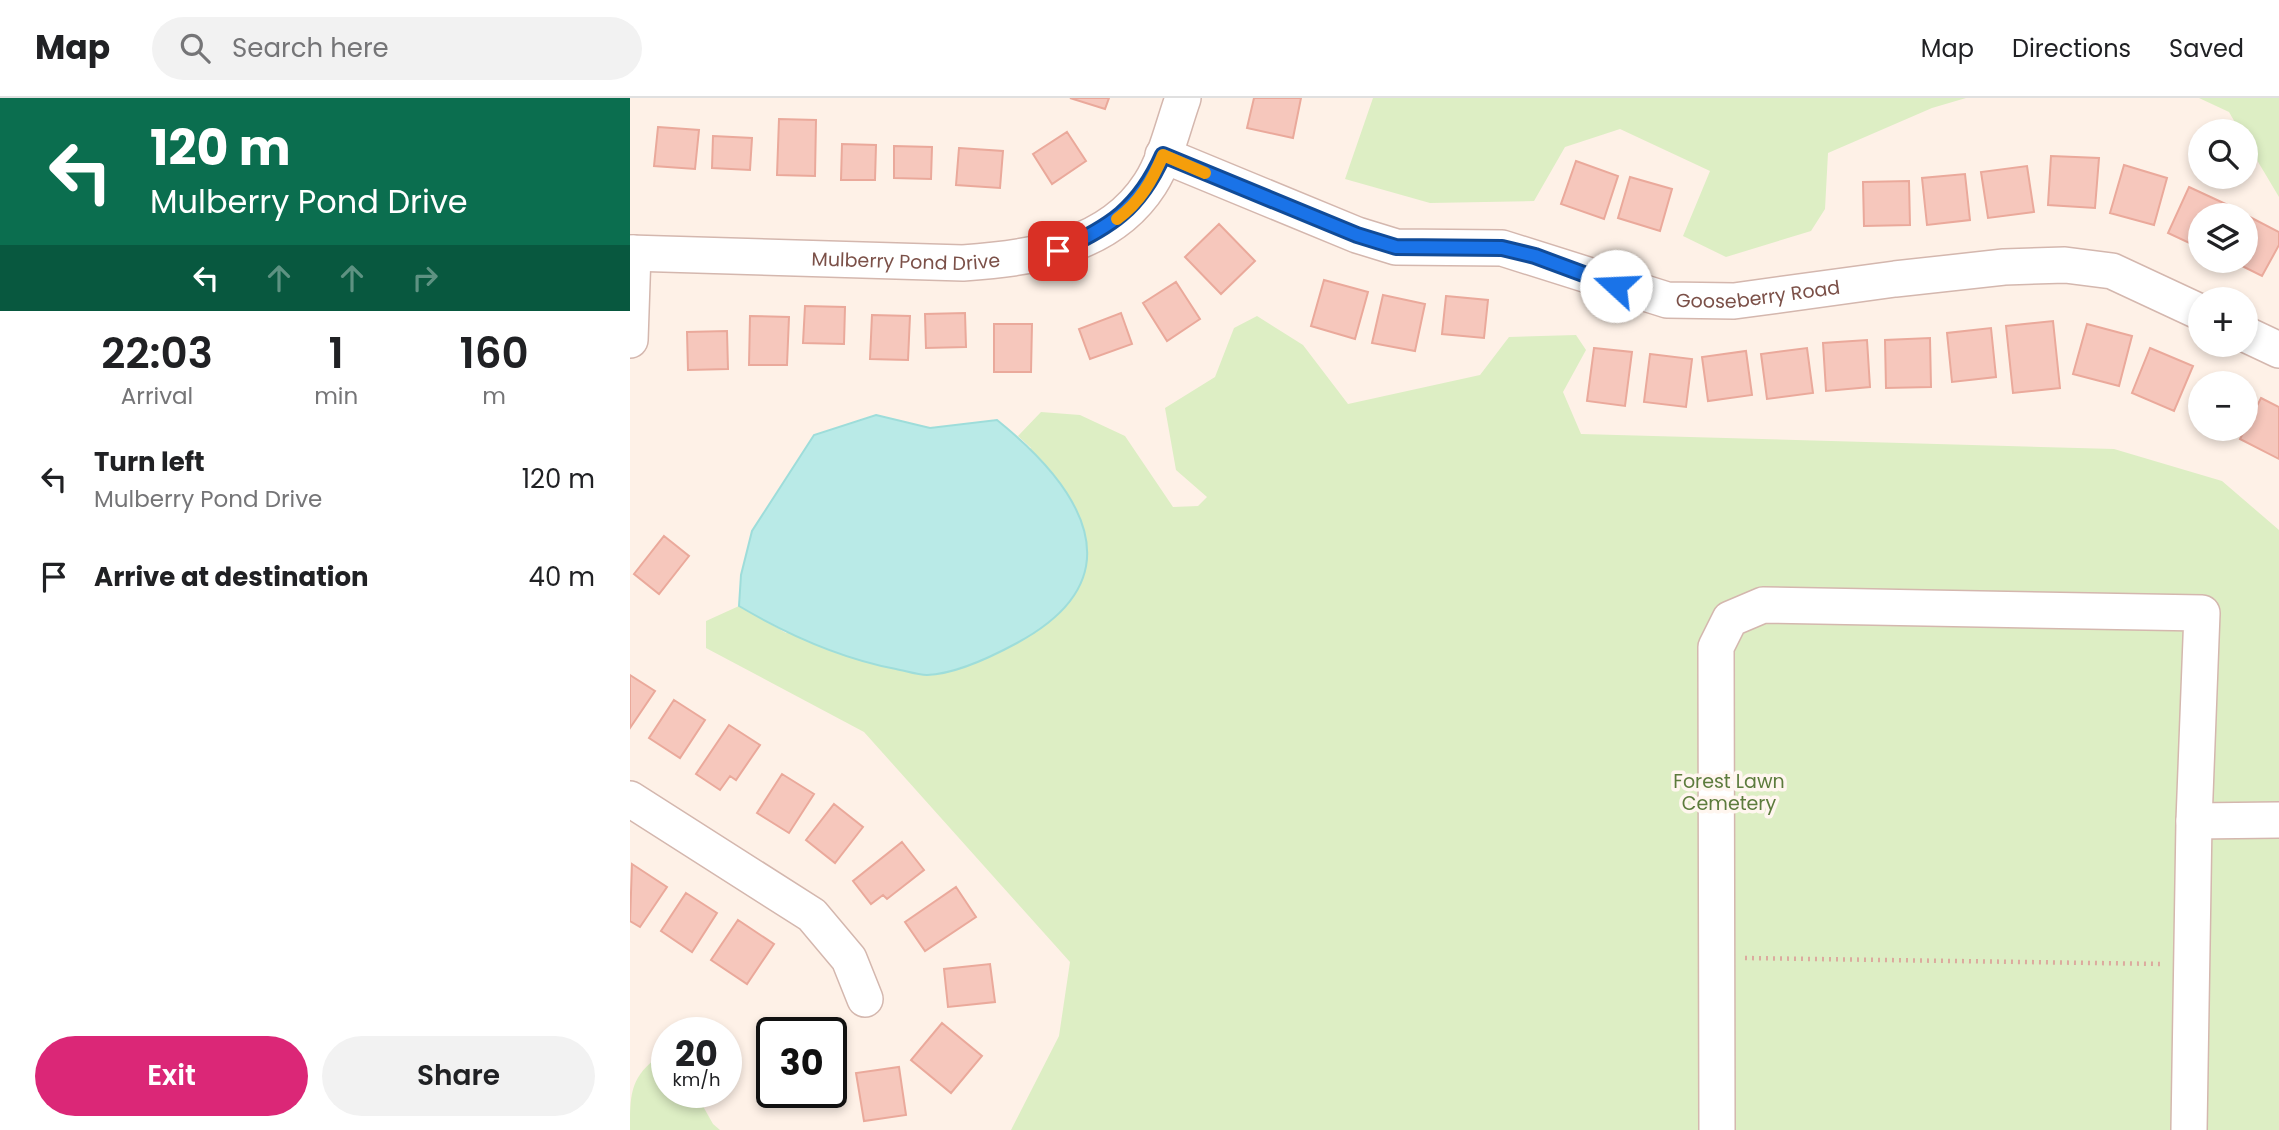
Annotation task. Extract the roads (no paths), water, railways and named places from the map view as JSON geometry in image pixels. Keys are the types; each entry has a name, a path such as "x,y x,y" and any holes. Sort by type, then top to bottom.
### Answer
{"street":[{"name":"Mulberry Pond Drive","path":"632,253 963,263 1013,260 1058,251 1098,232 1129,211 1151,184 1183,98"},
{"name":"Gooseberry Road","path":"1163,155 1357,235 1396,247 1502,248 1667,300 1734,301 1922,276 2066,265 2112,271 2188,306"},
{"path":"630,340 632,253"},
{"path":"2258,340 2279,350"},
{"path":"1717,1130 1716,647 1730,620 1763,605 2202,612 2190,964 2189,1130"},
{"path":"630,799 812,915 849,958 865,999"},
{"path":"2194,821 2279,820"}],"water":[{"path":"876,415 930,428 997,420 1052,473 1072,502 1084,531 1087,560 1078,589 1055,617 1017,643 986,659 962,668 927,675 834,652 776,627 739,606 741,575 752,531 814,435"}],"park label":[{"name":"Forest Lawn Cemetery","path":"1729,792"}]}
